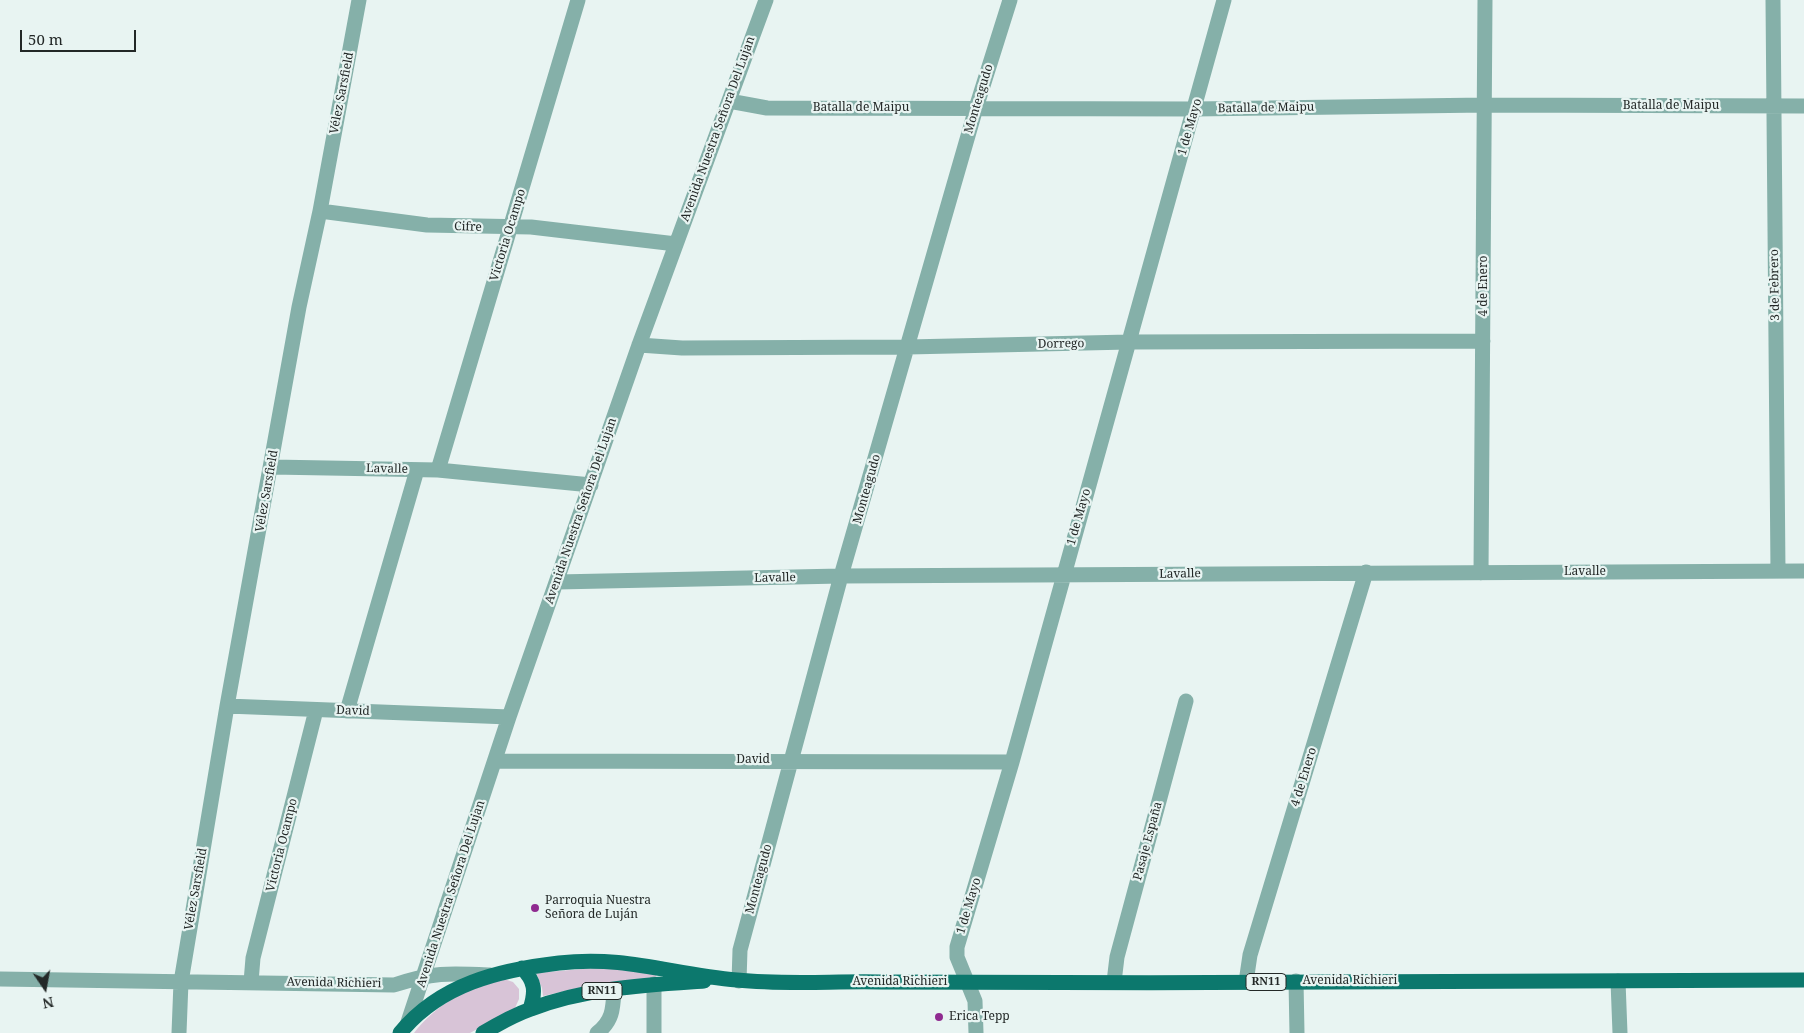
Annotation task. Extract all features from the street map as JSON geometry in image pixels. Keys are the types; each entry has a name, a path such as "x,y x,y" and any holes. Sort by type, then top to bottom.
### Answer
{"main road":[{"name":"Avenida Richieri","path":"490,975 522,968 602,960 633,962 733,980 967,982 1804,980"},
{"path":"522,968 531,976 534,985 535,992 530,1009"},
{"name":"RN11","path":"403,1029 450,992 490,975"},
{"name":"RN11","path":"483,1033 530,1009 580,994 654,984 733,980"}],"street":[{"name":"Vélez Sarsfield","path":"179,1033 181,982 227,706 272,467 299,307 320,211 359,0"},
{"name":"Victoria Ocampo","path":"438,470 578,0"},
{"name":"Avenida Nuestra Señora Del Lujan","path":"403,1029 424,974 509,717 640,345 766,0"},
{"name":"Monteagudo","path":"733,980 841,576 976,108 1010,0"},
{"name":"1 de Mayo","path":"976,1033 974,1001 957,957 957,947 1012,762 1224,0"},
{"name":"4 de Enero","path":"1481,572 1485,0"},
{"name":"3 de Febrero","path":"1772,0 1778,571"},
{"name":"Batalla de Maipu","path":"729,100 768,108 1195,109 1485,106 1804,106"},
{"name":"Cifre","path":"320,211 427,225 531,228 676,244"},
{"name":"Dorrego","path":"640,345 682,348 908,347 1129,342 1484,341"},
{"name":"Lavalle","path":"272,467 438,470 591,485"},
{"path":"347,711 417,470"},
{"name":"Lavalle","path":"557,582 841,576 1804,571"},
{"name":"4 de Enero","path":"1246,982 1250,955 1366,572"},
{"name":"Pasaje España","path":"1114,982 1117,957 1186,700"},
{"name":"David","path":"227,706 509,717"},
{"name":"Victoria Ocampo","path":"250,982 253,958 316,710"},
{"name":"David","path":"495,761 791,760 1012,762"},
{"name":"Avenida Richieri","path":"0,979 394,985 424,974 443,972 490,975"},
{"path":"1618,981 1620,1033"},
{"path":"1296,982 1297,1033"},
{"path":"654,984 654,1033"},
{"path":"597,1033 607,1026 613,1010 614,990"}],"shaded area":[{"path":"605,967 657,972 656,977 652,979 592,985 543,996 536,973"},
{"path":"504,979 513,982 519,989 519,999 515,1008 470,1033 414,1033 432,1014 454,998 479,986"}],"place":[{"name":"Parroquia Nuestra Señora de Luján","path":"535,908"},
{"name":"Erica Tepp","path":"939,1017"}]}
